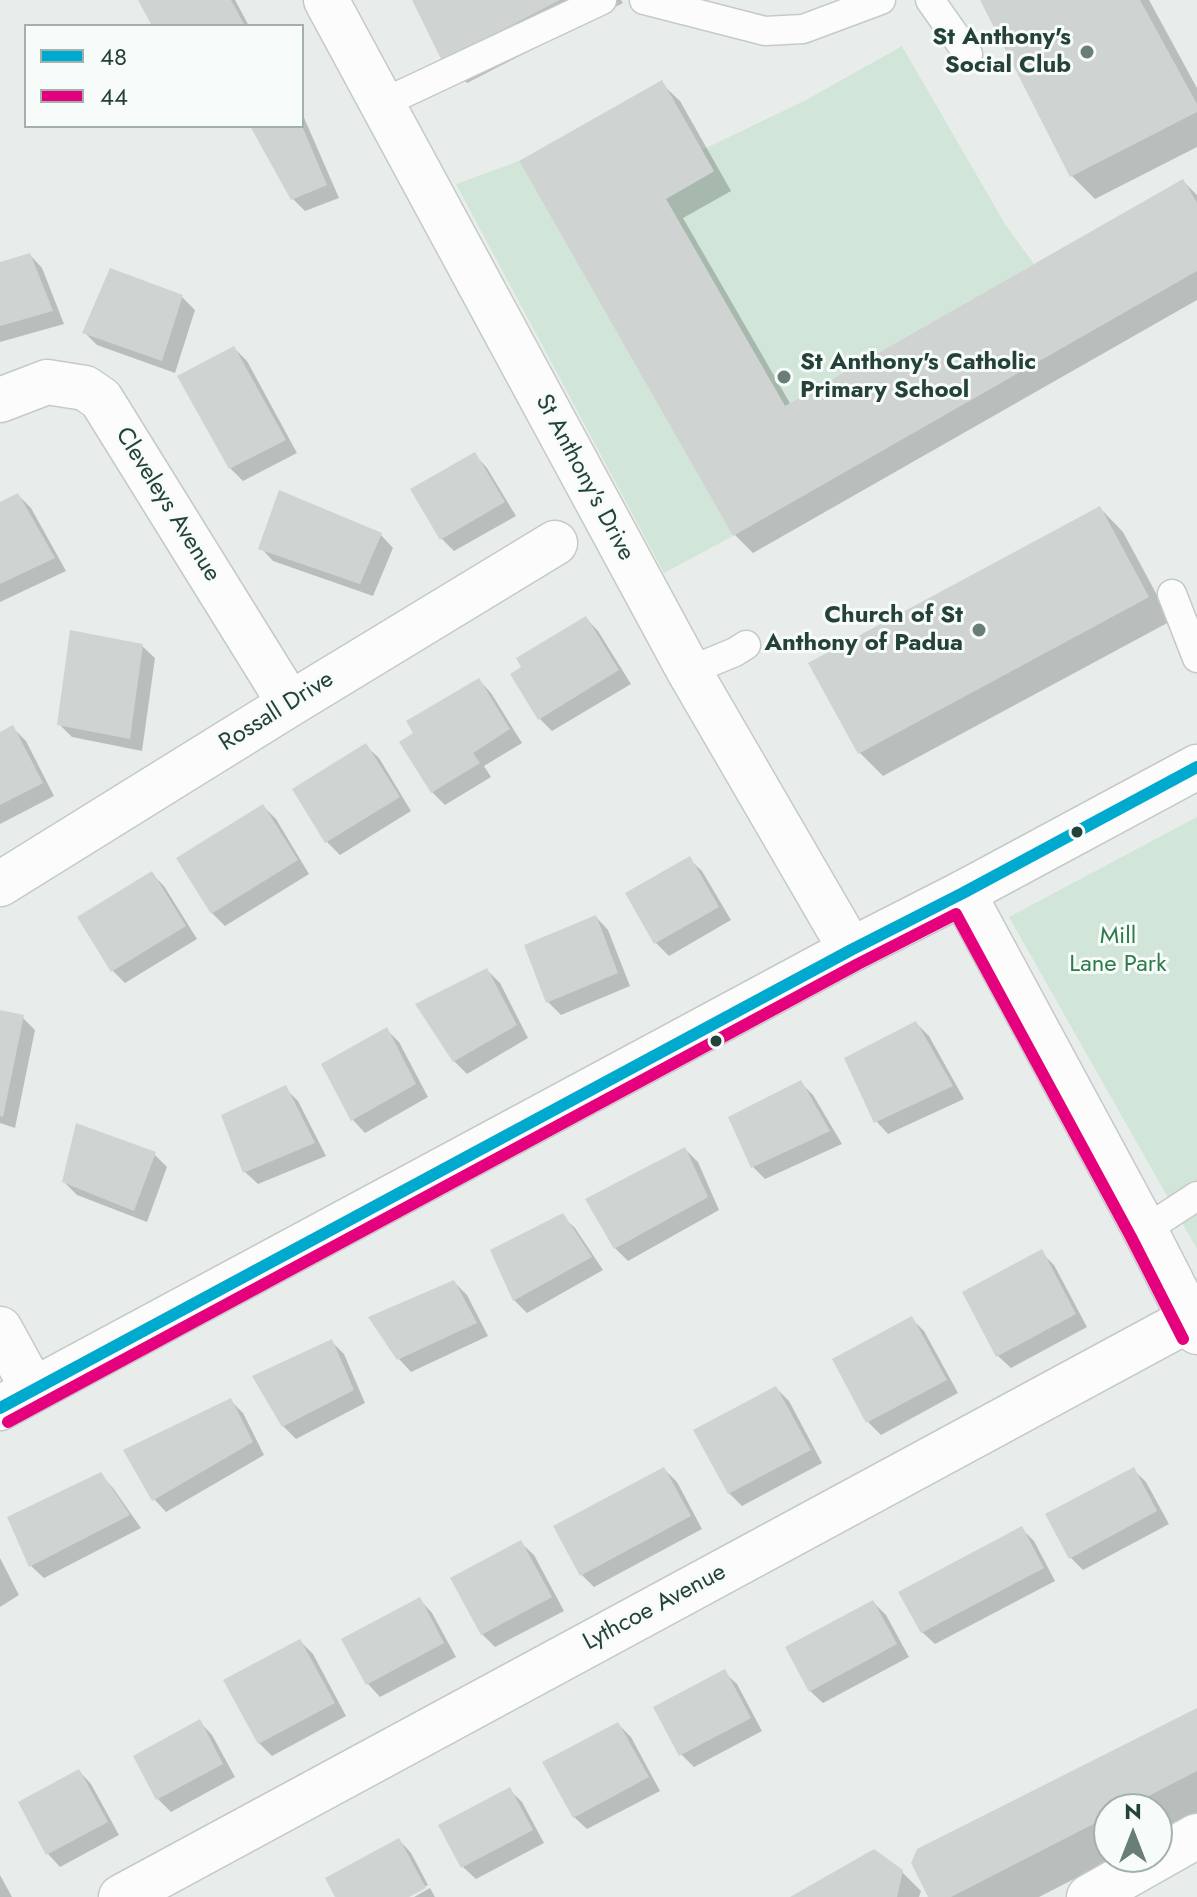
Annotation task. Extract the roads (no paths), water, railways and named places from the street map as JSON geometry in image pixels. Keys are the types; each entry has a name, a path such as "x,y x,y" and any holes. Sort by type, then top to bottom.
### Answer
{"street":[{"name":"St Anthony's Drive","path":"326,0 689,671 851,950"},
{"name":"Cleveleys Avenue","path":"0,400 47,382 85,388 101,399 290,704"},
{"name":"Rossall Drive","path":"0,884 555,543"},
{"path":"0,1329 16,1398 1197,767"},
{"path":"963,893 1145,1230 1193,1326"},
{"name":"Lythcoe Avenue","path":"121,1897 1193,1326"},
{"path":"1089,1897 1197,1836"}],"lane":[{"path":"381,104 602,0"},
{"path":"644,0 765,31 803,29 881,0"},
{"path":"930,0 968,54"},
{"path":"1172,594 1197,658"},
{"path":"689,671 746,645"},
{"path":"1145,1230 1197,1196"}],"place":[{"name":"St Anthony's Social Club","path":"1087,52"},
{"name":"St Anthony's Catholic Primary School","path":"784,377"},
{"name":"Church of St Anthony of Padua","path":"979,630"}],"park label":[{"name":"Mill Lane Park","path":"1118,951"}]}
